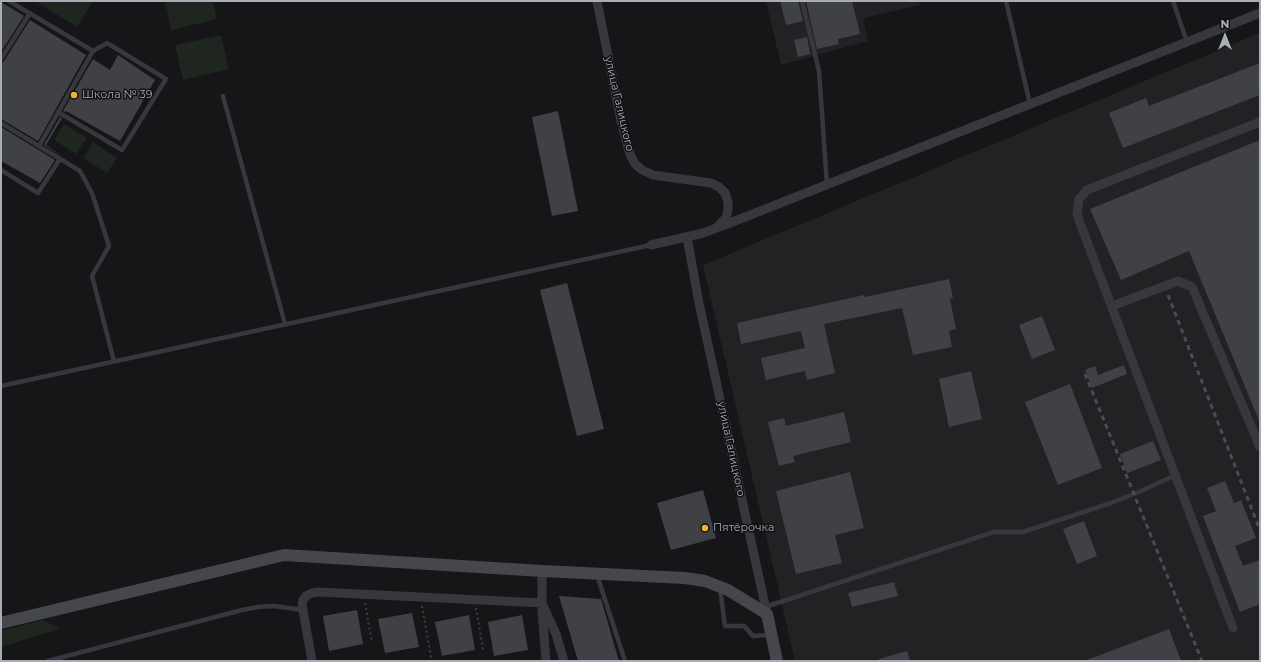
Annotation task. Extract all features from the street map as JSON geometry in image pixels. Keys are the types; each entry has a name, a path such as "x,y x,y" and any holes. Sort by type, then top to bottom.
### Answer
{"street":[{"name":"улица Галицкого","path":"597,1 621,121 630,154 635,164 642,170 653,175 711,183 719,187 726,193 728,210 726,218 714,229"},
{"path":"651,245 714,229 1260,13"},
{"path":"1233,628 1077,215 1079,199 1087,190 1260,122"},
{"name":"улица Галицкого","path":"687,237 699,303 766,610 775,660"},
{"path":"1112,306 1178,281 1192,287 1260,447"},
{"path":"1,623 284,555 542,571 685,578 705,581 728,590 766,610"},
{"path":"542,571 542,603 546,661"},
{"path":"312,661 303,610 303,600 312,592 542,603"},
{"path":"542,603 556,634 564,661"}],"lane":[{"path":"9,1 93,51"},
{"path":"802,1 819,71 827,185"},
{"path":"1006,1 1030,104"},
{"path":"1173,1 1187,42"},
{"path":"1,59 30,13"},
{"path":"39,146 58,112 93,51 107,43 166,79 122,150 58,112"},
{"path":"223,96 285,324"},
{"path":"1,123 80,171 92,193 109,246 92,276 114,361"},
{"path":"1,170 38,193 60,159"},
{"path":"1,386 651,245"},
{"path":"766,610 994,532 1023,532 1111,503 1142,491 1176,475"},
{"path":"596,574 625,661"},
{"path":"720,587 725,626 744,626 752,636 771,635"},
{"path":"48,661 242,610 274,606 303,610"}],"path":[{"path":"363,594 372,642"},
{"path":"420,597 431,658 429,661"},
{"path":"474,599 483,649"}],"shaded area":[{"path":"35,1 93,1 77,27"},
{"path":"165,1 213,1 217,19 171,30"},
{"path":"766,1 919,1 920,5 863,18 868,41 781,65"},
{"path":"1260,33 1260,661 795,661 703,265"},
{"path":"221,35 229,69 183,80 175,45"},
{"path":"64,124 87,138 76,154 54,140"},
{"path":"93,142 117,158 107,173 83,158"},
{"path":"43,620 60,629 1,647 1,631"}],"building":[{"path":"780,1 798,1 803,21 786,25"},
{"path":"806,1 852,1 860,34 838,39 839,44 817,49"},
{"path":"1,2 24,16 1,52"},
{"path":"30,20 86,55 38,141 1,119 1,63 4,61"},
{"path":"807,37 810,54 798,57 794,40"},
{"path":"118,55 155,80 120,141 66,111 63,111 93,59 110,70"},
{"path":"1260,63 1260,95 1123,148 1109,113 1146,98 1149,106"},
{"path":"558,111 578,211 552,216 532,117"},
{"path":"60,117 62,118 46,145 64,157 44,145"},
{"path":"1,127 55,160 40,183 1,161"},
{"path":"1260,140 1260,423 1189,251 1121,280 1090,209"},
{"path":"949,279 953,298 950,299 956,329 949,331 952,347 913,355 902,308 824,324 835,373 807,380 805,371 766,380 761,358 805,348 801,331 741,344 737,323 864,295 865,297"},
{"path":"567,283 604,429 577,436 540,290"},
{"path":"1042,316 1055,350 1032,359 1019,325"},
{"path":"1124,365 1127,374 1092,388 1085,370 1095,366 1098,375"},
{"path":"971,371 982,419 949,427 939,379"},
{"path":"1070,384 1102,468 1058,485 1025,402"},
{"path":"844,412 851,442 793,456 795,462 779,466 768,422 784,418 786,426"},
{"path":"1153,441 1161,460 1127,473 1120,454"},
{"path":"850,472 864,528 835,535 842,563 796,574 776,491"},
{"path":"1225,481 1234,503 1241,500 1256,538 1235,546 1243,566 1260,560 1260,604 1240,612 1203,516 1216,511 1207,488"},
{"path":"703,490 716,538 671,550 657,503"},
{"path":"1084,521 1097,556 1077,564 1063,529"},
{"path":"894,582 898,596 852,607 848,593"},
{"path":"559,596 601,599 619,661 578,661"},
{"path":"357,610 363,644 329,651 323,616"},
{"path":"412,613 419,647 385,653 378,619"},
{"path":"469,615 475,650 442,656 435,622"},
{"path":"522,615 528,650 494,656 488,622"},
{"path":"1169,629 1181,661 1087,661 1087,660"},
{"path":"907,651 910,661 879,661 879,659"}],"railway":[{"path":"1168,295 1260,530"},
{"path":"1085,374 1202,661"}],"place":[{"name":"Школа № 39","path":"74,95"},
{"name":"Пятёрочка","path":"705,528"}]}
